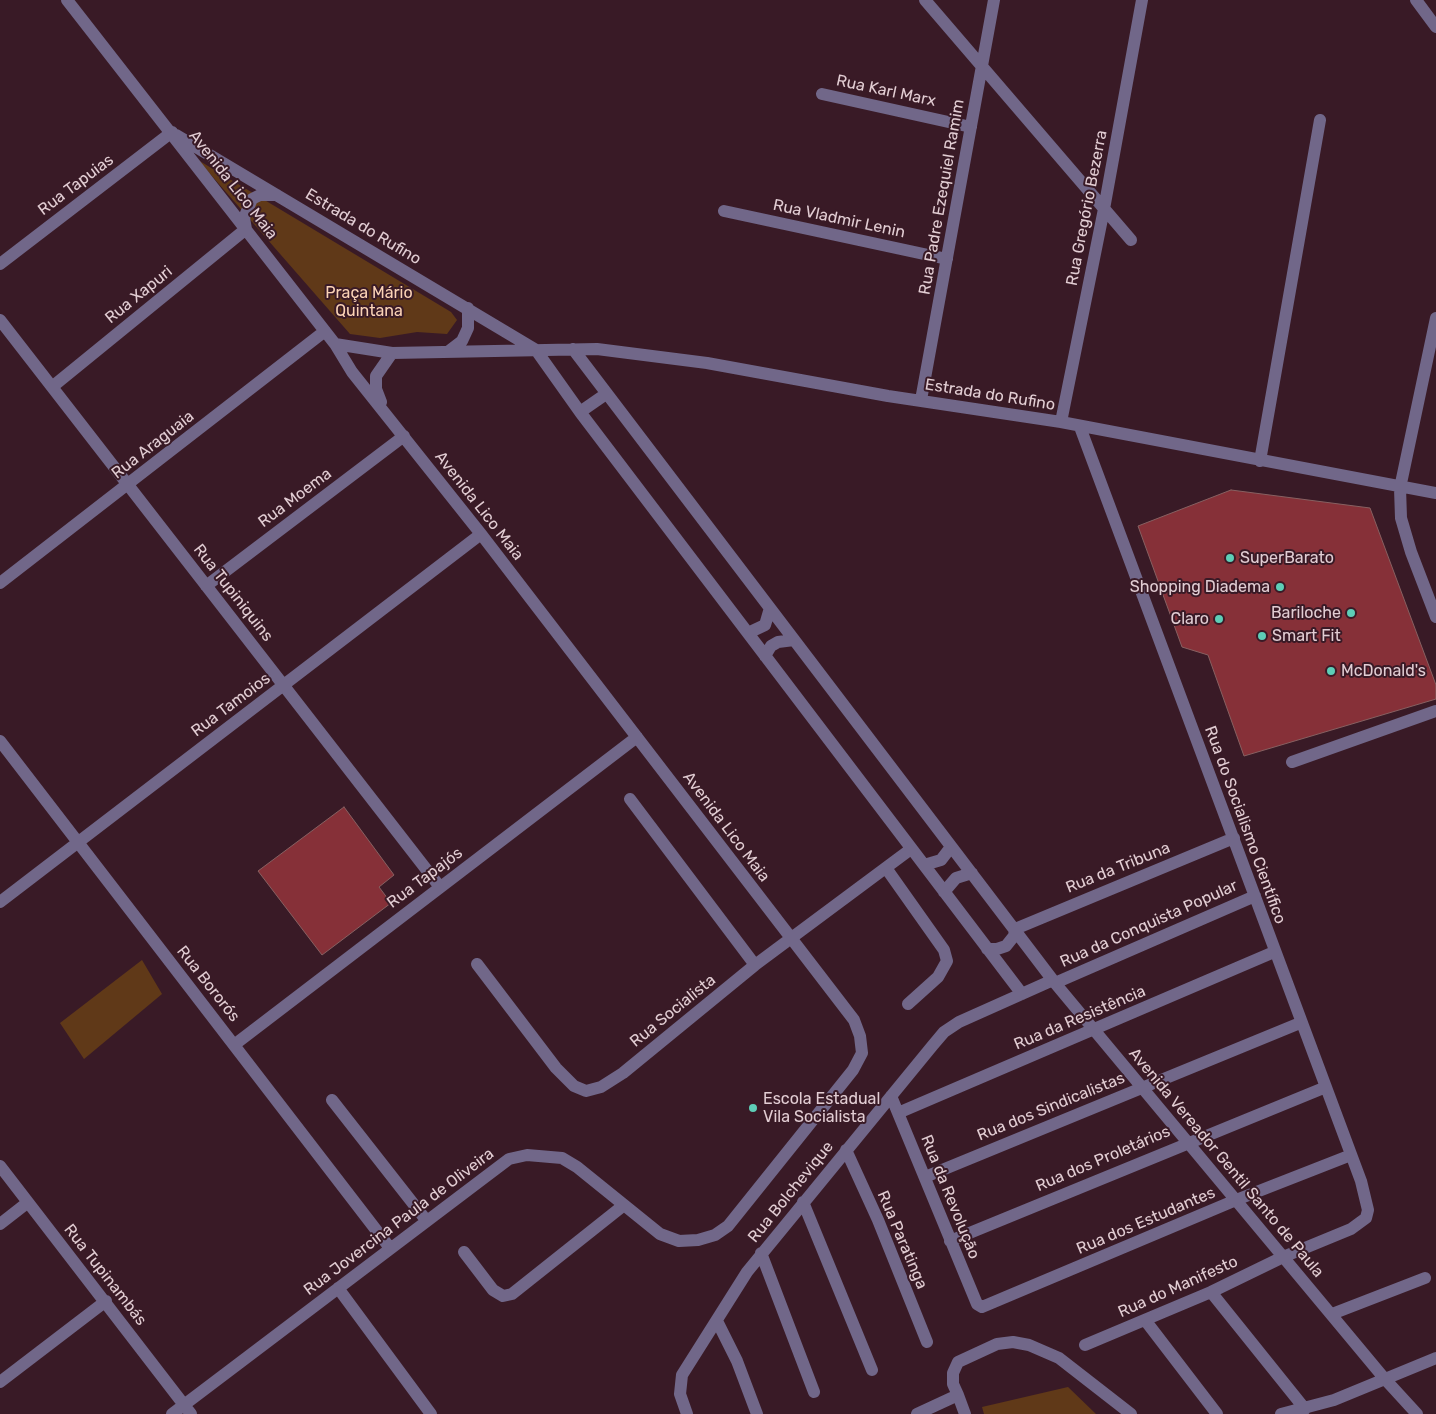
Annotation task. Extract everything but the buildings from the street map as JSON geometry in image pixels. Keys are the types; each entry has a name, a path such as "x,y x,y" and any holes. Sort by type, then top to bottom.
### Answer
{"street":[{"name":"Avenida Lico Maia","path":"67,0 172,132 335,344 352,372 481,534 792,939 854,1020 860,1036"},
{"path":"925,0 1131,240"},
{"name":"Rua Padre Ezequiel Ramim","path":"922,400 994,0"},
{"name":"Rua Gregório Bezerra","path":"1061,422 1104,209 1142,0"},
{"path":"1416,0 1436,27"},
{"name":"Rua Karl Marx","path":"822,94 971,127"},
{"path":"1260,461 1320,120"},
{"name":"Estrada do Rufino","path":"172,132 536,350"},
{"name":"Rua Tapuias","path":"0,264 172,132"},
{"path":"246,229 244,218 252,199 260,194 277,195"},
{"name":"Rua Vladmir Lenin","path":"724,211 947,259"},
{"name":"Rua Xapuri","path":"52,387 246,229"},
{"path":"449,351 462,341 468,328 468,308"},
{"path":"1436,318 1400,488 1401,518 1411,552 1436,617"},
{"name":"Rua Tupiniquins","path":"0,320 440,887"},
{"name":"Rua Araguaia","path":"0,583 325,331"},
{"name":"Estrada do Rufino","path":"335,344 392,352 597,349 707,363 888,396 1061,422 1400,488 1436,493"},
{"name":"Avenida Vereador Gentil Santo de Paula","path":"573,349 951,847 1015,928 1054,982 1140,1088 1384,1378 1418,1414"},
{"path":"536,350 580,412 764,656 1022,994"},
{"path":"385,412 376,389 376,376 392,352"},
{"path":"580,412 606,394"},
{"name":"Rua do Socialismo Científico","path":"1080,427 1234,838 1300,1023 1364,1190 1368,1210 1366,1218 1351,1229"},
{"name":"Rua Moema","path":"206,586 404,436"},
{"name":"Rua Tamoios","path":"0,902 481,534"},
{"path":"748,633 765,625 770,608"},
{"path":"764,656 771,646 778,642 794,640"},
{"path":"1292,762 1436,711"},
{"name":"Rua Tapajós","path":"234,1045 636,737"},
{"name":"Rua Bororós","path":"0,741 390,1248"},
{"path":"630,799 755,965"},
{"name":"Rua da Tribuna","path":"1015,928 1234,838"},
{"path":"924,865 942,860 951,847"},
{"name":"Rua Socialista","path":"477,964 556,1068 574,1086 586,1091 601,1087 622,1073 755,965 911,848"},
{"path":"886,868 944,950 947,961 938,977 908,1004"},
{"path":"944,892 956,878 972,873"},
{"name":"Rua da Conquista Popular","path":"1054,982 1255,896"},
{"path":"987,949 997,949 1006,946 1014,936 1015,928"},
{"name":"Rua da Resistência","path":"898,1113 1274,952"},
{"name":"Rua Bolchevique","path":"686,1414 680,1394 682,1374 761,1253 944,1032 959,1022 1054,982"},
{"name":"Rua dos Sindicalistas","path":"925,1177 1300,1023"},
{"name":"Rua Jovercina Paula de Oliveira","path":"172,1414 187,1409 338,1288 493,1169 509,1159 527,1155 562,1158 577,1167 660,1234 679,1241 698,1240 715,1235 728,1226 853,1070 862,1053 860,1036"},
{"name":"Rua dos Proletários","path":"950,1241 1187,1142 1326,1087"},
{"name":"Rua da Revolução","path":"890,1096 977,1304 982,1307"},
{"path":"332,1100 426,1220"},
{"name":"Rua Paratinga","path":"846,1150 878,1220 927,1342"},
{"name":"Rua dos Estudantes","path":"982,1307 1236,1200 1351,1155"},
{"name":"Rua Tupinambás","path":"0,1166 27,1203 106,1301 187,1409"},
{"path":"803,1202 872,1370"},
{"path":"0,1224 27,1203"},
{"path":"464,1252 493,1290 503,1296 512,1294 624,1205"},
{"name":"Rua do Manifesto","path":"1085,1344 1211,1292 1283,1257 1351,1229"},
{"path":"761,1253 814,1392"},
{"path":"1332,1314 1425,1278"},
{"path":"338,1288 431,1414"},
{"path":"1211,1292 1304,1409"},
{"path":"0,1382 106,1301"},
{"path":"1145,1320 1217,1414"},
{"path":"717,1321 737,1361 757,1414"},
{"path":"966,1414 953,1378 958,1362 997,1344 1013,1342 1029,1345 1059,1358 1131,1414"},
{"path":"1281,1414 1334,1400 1436,1358"},
{"path":"917,1414 958,1395"}],"green space":[{"name":"Praça Mário Quintana","path":"198,160 451,312 457,320 447,334 417,332 380,338 350,334"},
{"path":"142,960 162,994 84,1059 60,1023"},
{"path":"1068,1387 1096,1414 984,1414 982,1407"}],"place":[{"name":"SuperBarato","path":"1230,558"},
{"name":"Shopping Diadema","path":"1280,587"},
{"name":"Bariloche","path":"1351,613"},
{"name":"Claro","path":"1219,619"},
{"name":"Smart Fit","path":"1262,636"},
{"name":"McDonald's","path":"1331,671"},
{"name":"Escola Estadual Vila Socialista","path":"753,1108"}]}
